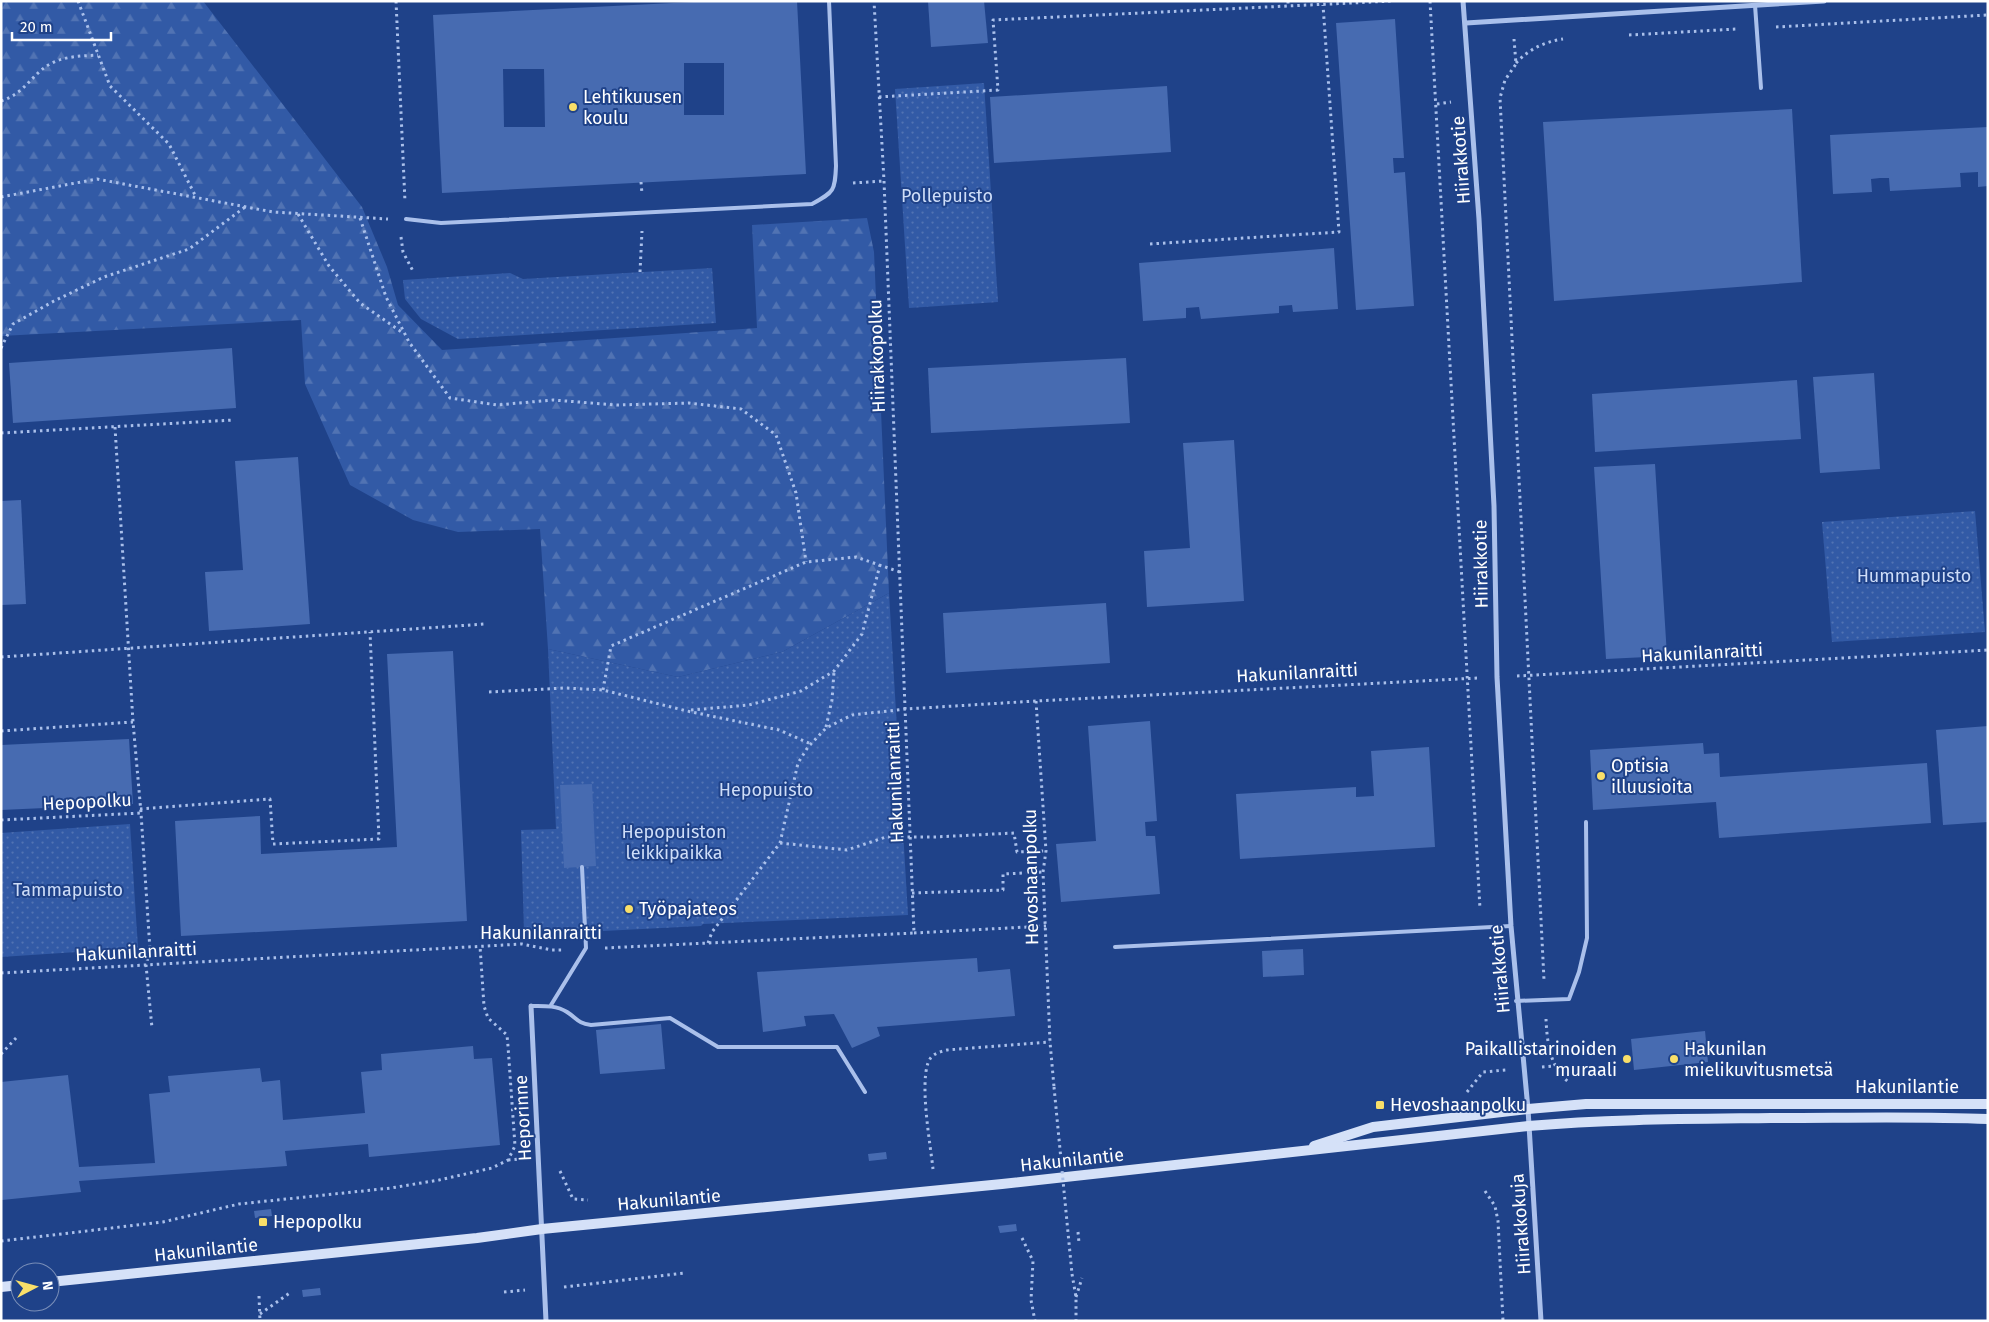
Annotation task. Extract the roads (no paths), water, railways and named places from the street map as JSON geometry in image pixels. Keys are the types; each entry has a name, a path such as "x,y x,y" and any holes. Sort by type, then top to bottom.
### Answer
{"main road":[{"name":"Hakunilantie","path":"1291,1153 1373,1127 1586,1104 1988,1104"},
{"name":"Hakunilantie","path":"60,1281 467,1239 542,1229 993,1185 1528,1126 1588,1121 1934,1117 1988,1119"}],"street":[{"name":"Hiirakkotie","path":"1463,1 1479,219 1494,506 1497,677 1511,926 1528,1126"},
{"path":"1466,23 1824,1"},
{"name":"Heporinne","path":"531,1006 546,1321"},
{"name":"Hiirakkokuja","path":"1528,1126 1541,1321"}],"lane":[{"path":"406,219 441,223 812,204 830,195 835,184 836,166 829,1"},
{"path":"1755,5 1761,88"},
{"path":"1516,1001 1569,999 1579,972 1587,938 1586,822"},
{"path":"551,1006 586,948 582,867"},
{"path":"1115,947 1511,926"},
{"path":"531,1006 551,1006 566,1011 580,1024 591,1025 670,1018 718,1047 837,1047 865,1092"}],"place":[{"name":"Lehtikuusen koulu","path":"573,107"},
{"name":"Optisia illuusioita","path":"1601,776"},
{"name":"Työpajateos","path":"629,909"},
{"name":"Paikallistarinoiden muraali","path":"1627,1059"},
{"name":"Hakunilan mielikuvitusmetsä","path":"1674,1059"},
{"name":"Hevoshaanpolku","path":"1380,1105"},
{"name":"Hepopolku","path":"263,1222"}],"park label":[{"name":"Pollepuisto","path":"947,196"},
{"name":"Hummapuisto","path":"1914,576"},
{"name":"Hepopuisto","path":"766,790"},
{"name":"Hepopuiston leikkipaikka","path":"674,842"},
{"name":"Tammapuisto","path":"68,890"}]}
